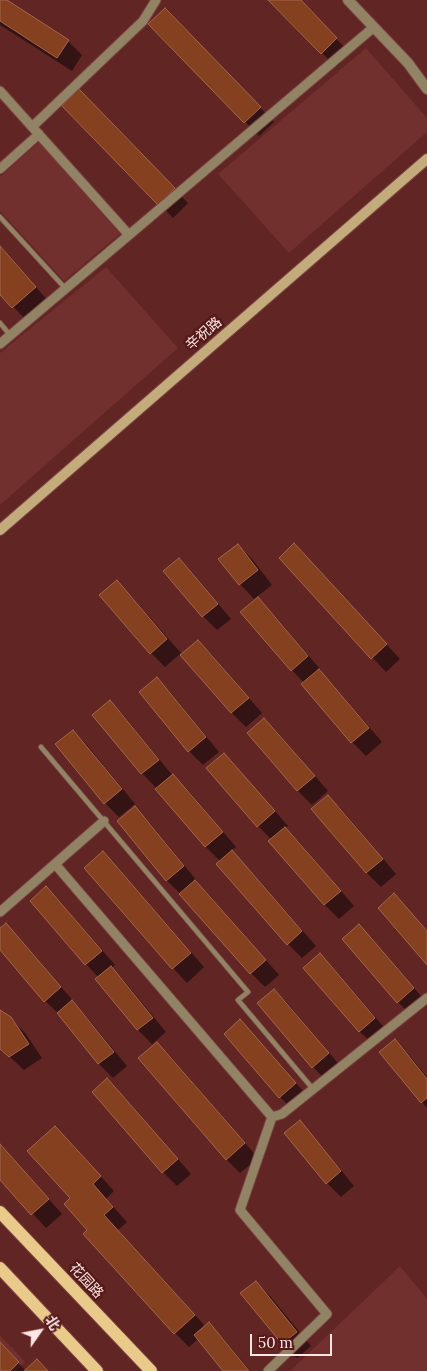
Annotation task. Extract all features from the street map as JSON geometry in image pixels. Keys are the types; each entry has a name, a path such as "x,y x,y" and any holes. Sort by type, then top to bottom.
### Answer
{"main road":[{"name":"辛祝路","path":"0,530 427,159"},
{"name":"花园路","path":"0,1212 151,1371"},
{"path":"0,1268 97,1371"}],"street":[{"path":"32,127 143,21 156,0"},
{"path":"348,0 408,62 427,89"},
{"path":"0,344 374,27"},
{"path":"0,91 129,235"},
{"path":"0,169 39,134"},
{"path":"0,912 104,821"},
{"path":"55,864 272,1117"},
{"path":"272,1117 282,1114 427,998"},
{"path":"268,1371 327,1314 240,1210 272,1117"}],"lane":[{"path":"0,217 65,288"},
{"path":"0,323 10,335"},
{"path":"41,747 248,992 238,1000 313,1089"}],"shaded area":[{"path":"366,48 427,118 427,132 289,253 218,174"},
{"path":"39,142 120,234 64,281 0,211 0,177"},
{"path":"106,267 178,348 0,505 0,353"},
{"path":"400,1266 427,1299 427,1371 290,1371"},
{"path":"0,1335 25,1362 16,1371 0,1371"}],"building":[{"path":"0,0 7,0 69,40 57,58 0,21"},
{"path":"268,0 301,0 337,38 321,54"},
{"path":"165,8 261,107 244,123 148,24"},
{"path":"79,89 175,188 158,205 62,106"},
{"path":"0,246 36,287 12,308 0,295"},
{"path":"294,543 387,644 371,659 279,558"},
{"path":"238,544 258,570 239,585 218,559"},
{"path":"179,558 218,604 202,617 163,571"},
{"path":"117,580 167,639 150,654 99,595"},
{"path":"258,597 308,656 291,671 240,612"},
{"path":"198,640 249,698 231,713 180,655"},
{"path":"319,669 369,728 351,743 301,684"},
{"path":"157,677 206,737 188,752 139,692"},
{"path":"110,700 159,760 141,774 92,715"},
{"path":"264,718 315,776 297,791 247,733"},
{"path":"73,730 122,789 104,804 55,744"},
{"path":"224,753 275,811 257,827 206,768"},
{"path":"173,774 223,832 205,847 155,789"},
{"path":"328,795 383,859 366,873 311,809"},
{"path":"135,806 184,866 166,881 117,821"},
{"path":"285,827 341,891 324,905 268,841"},
{"path":"232,850 302,931 287,945 216,864"},
{"path":"103,851 191,953 172,969 84,868"},
{"path":"195,880 266,960 250,974 179,894"},
{"path":"46,886 102,951 85,965 30,901"},
{"path":"394,893 427,931 427,965 378,908"},
{"path":"6,923 61,987 44,1002 0,950 0,928"},
{"path":"359,924 414,988 397,1003 342,939"},
{"path":"320,953 375,1018 359,1032 303,968"},
{"path":"111,966 153,1018 137,1030 95,979"},
{"path":"274,989 329,1053 312,1068 257,1003"},
{"path":"72,1000 114,1052 98,1064 57,1013"},
{"path":"0,1010 11,1017 29,1044 9,1057 0,1049"},
{"path":"240,1019 296,1083 279,1098 224,1034"},
{"path":"395,1039 427,1079 427,1098 421,1103 379,1052"},
{"path":"157,1042 245,1143 226,1160 138,1058"},
{"path":"107,1078 178,1159 162,1173 92,1092"},
{"path":"300,1120 341,1171 326,1184 284,1133"},
{"path":"55,1126 101,1176 93,1184 113,1207 104,1215 195,1315 174,1334 83,1234 87,1230 64,1204 70,1198 27,1151"},
{"path":"0,1144 49,1199 31,1215 0,1180"},
{"path":"256,1281 297,1332 282,1344 240,1293"},
{"path":"209,1322 249,1371 223,1371 194,1335"},
{"path":"0,1342 19,1362 10,1371 0,1371"},
{"path":"37,1359 48,1371 24,1371"}]}
